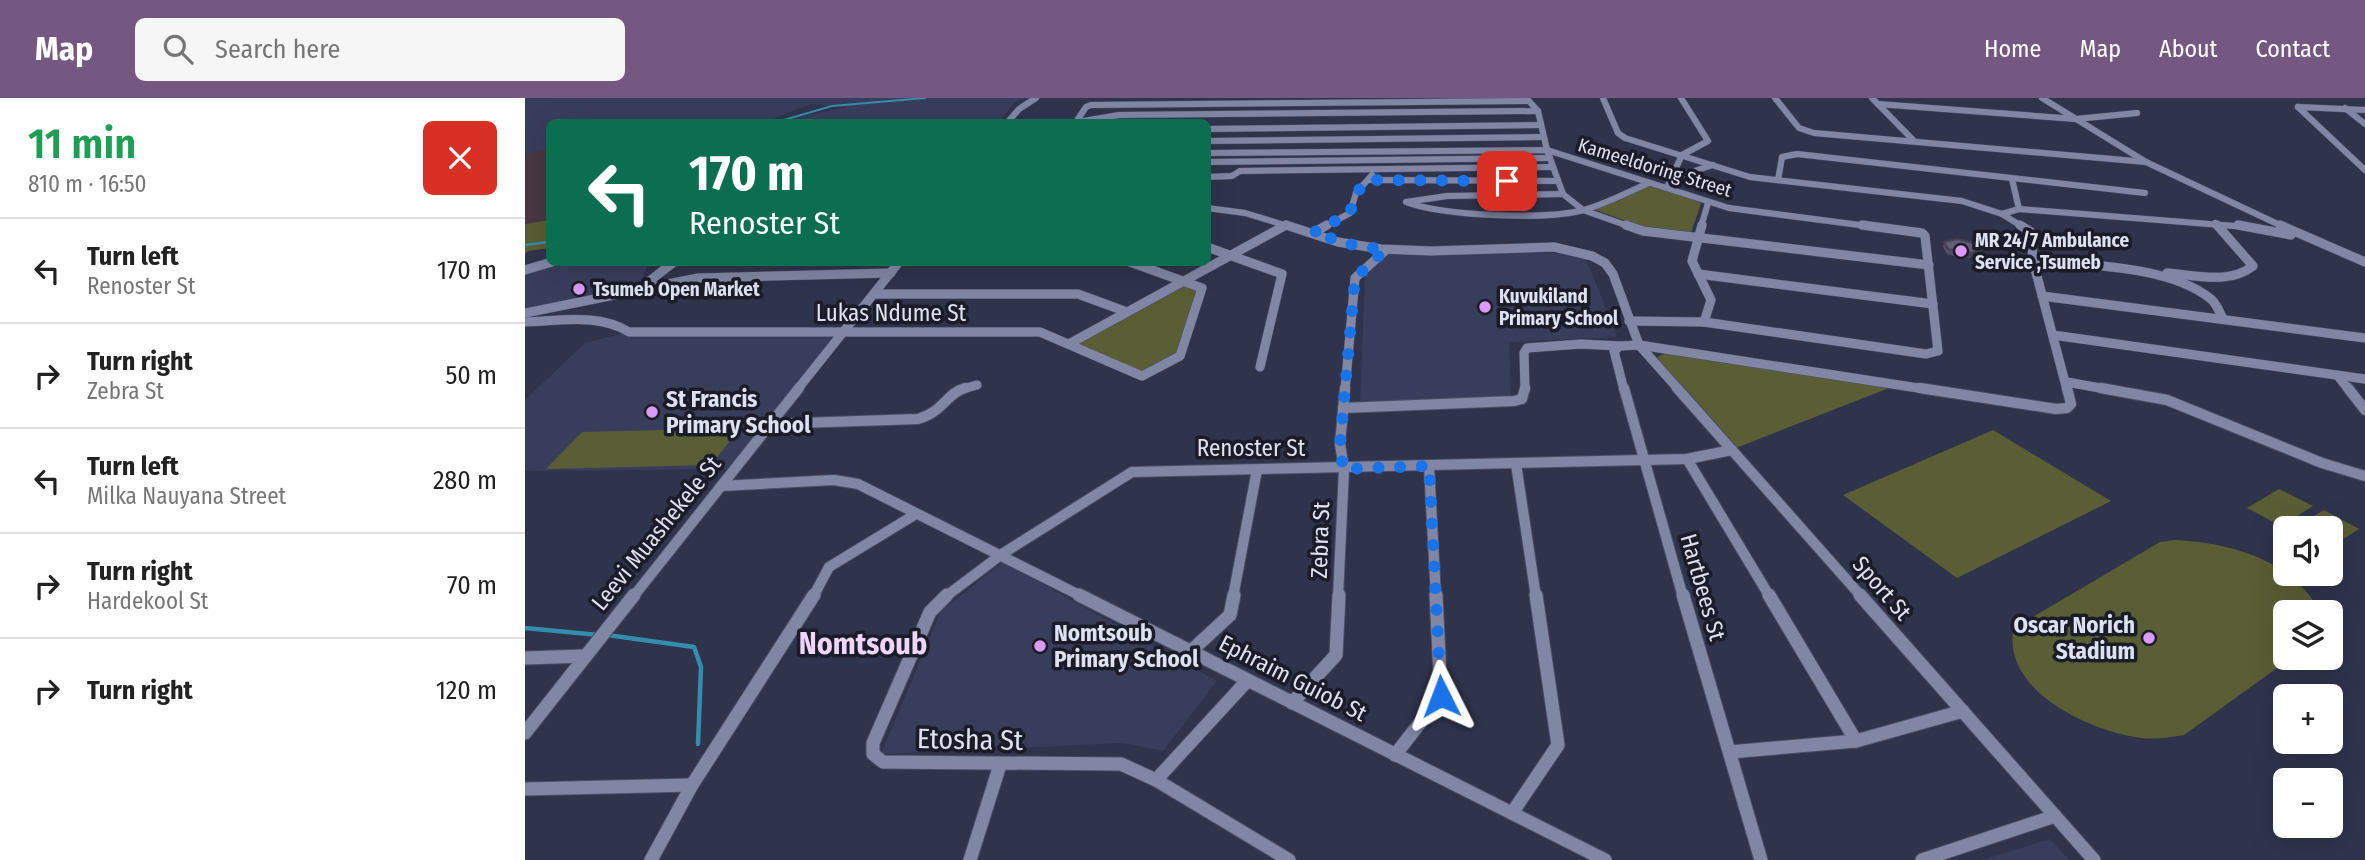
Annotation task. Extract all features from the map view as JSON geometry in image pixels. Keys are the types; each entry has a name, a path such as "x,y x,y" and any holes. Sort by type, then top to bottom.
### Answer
{"street":[{"path":"1010,119 1019,108 1036,98"},
{"path":"1603,98 1620,136 1750,177 1956,200 2002,214 2031,232"},
{"path":"1668,183 1682,155 1708,141 1681,98"},
{"path":"1775,98 1799,128 1805,131 2146,162"},
{"path":"1872,98 1914,141"},
{"path":"2042,98 2146,162 2222,200 2365,262"},
{"path":"1079,119 1086,107 1104,101 1524,100 1532,102 1539,118"},
{"path":"1878,104 2076,119 2137,113"},
{"path":"2365,110 2298,108 2365,170"},
{"path":"2346,108 2365,124"},
{"path":"1108,119 1119,115 1539,118"},
{"path":"1211,121 1539,118"},
{"path":"1211,129 1414,126 1539,118"},
{"name":"Kameeldoring Street","path":"1539,118 1548,154 1649,183 1668,183 1708,203 1729,208 1916,230 1925,236 1938,351 1934,353 1704,322 1629,321"},
{"path":"1313,233 1350,213 1356,193 1369,180 1375,169 1385,160 1405,150 1414,138 1414,126"},
{"path":"1211,141 1543,137"},
{"path":"1211,153 1405,150 1548,154"},
{"path":"1211,162 1385,160 1548,154"},
{"path":"1548,154 1563,194 1583,209 1643,231 1929,265"},
{"path":"1778,180 1782,157 1797,155 2145,193"},
{"path":"1668,183 1713,165"},
{"path":"1211,177 1232,176 1240,171 1553,167"},
{"path":"2013,179 2019,209"},
{"path":"1369,180 1557,181"},
{"path":"1563,194 1447,196 1406,202 1419,207 1490,215 1549,214 1583,209 1649,183"},
{"path":"1704,322 1711,300 1692,261 1708,203"},
{"name":"Sport St","path":"1211,208 1236,211 1353,245 1385,250 1554,247 1579,251 1598,259 1609,268 1639,345 2094,860"},
{"path":"2002,214 2019,209 2215,223 2312,239"},
{"path":"1343,408 1522,399 1525,393 1524,353 1527,348 1581,344 1639,345 2056,409 2067,408 2071,404 2067,382 2033,261 2033,210"},
{"path":"2033,261 2231,277 2247,273 2253,266 2215,223"},
{"path":"1211,266 1286,225"},
{"path":"1211,248 1282,274 1260,367"},
{"name":"Zebra St","path":"1292,703 1336,655 1343,469 1340,444 1356,275 1385,250"},
{"path":"525,270 546,264"},
{"path":"640,287 669,266"},
{"name":"Leevi Muashekele St","path":"525,733 896,266"},
{"path":"1142,266 1185,280"},
{"path":"1069,344 1211,266"},
{"path":"2141,271 2169,278 2203,294 2219,306 2223,319"},
{"path":"525,313 640,287 698,278 891,273"},
{"path":"1698,274 1933,304"},
{"name":"Lukas Ndume St","path":"525,322 608,321 629,332 1036,332 1145,375 1180,356 1202,288 1185,280"},
{"path":"874,294 1077,294 1127,312"},
{"path":"2042,296 2365,338"},
{"path":"2053,335 2365,379"},
{"name":"Hartbees St","path":"1620,346 1614,351 1643,460 1761,860"},
{"path":"2338,376 2365,410"},
{"path":"2067,382 2167,400 2330,466 2365,476"},
{"path":"770,424 918,419 933,415 958,390 977,385"},
{"name":"Renoster St","path":"1002,554 1132,472 1687,460 1733,450"},
{"path":"1687,460 1856,741"},
{"path":"1512,813 1558,745 1516,464"},
{"path":"1395,755 1441,696 1429,466"},
{"path":"1190,652 1230,615 1257,470"},
{"name":"Ephraim Guiob St","path":"721,486 848,481 1002,554 1247,681 1605,860"},
{"path":"651,860 692,785 805,611 829,567 916,514"},
{"name":"Etosha St","path":"1002,554 946,596 930,612 873,743 873,754 883,762 1121,764 1156,780 1289,860"},
{"path":"525,658 588,651"},
{"path":"1156,780 1247,681"},
{"path":"1730,752 1856,741 1963,711"},
{"path":"970,860 1000,765"},
{"path":"525,789 692,785"},
{"path":"1921,860 2055,816"}],"shaded area":[{"path":"525,98 1035,98 1017,100 1001,119 799,119 846,107 811,104 772,119 546,119 546,149 525,155"},
{"path":"546,149 546,220 525,224 525,155"},
{"name":"Kuvukiland Primary School","path":"1570,253 1585,260 1590,268 1617,337 1509,342 1511,395 1360,402 1365,277 1386,254"},
{"name":"Tsumeb Open Market","path":"546,265 647,266 640,287 525,313 525,270"},
{"name":"St Francis Primary School","path":"629,332 843,333 734,469 525,471 525,400 585,343"},
{"name":"Nomtsoub Primary School","path":"1003,562 1217,681 1163,751 1123,743 881,754 941,611"},
{"path":"2050,839 2069,860 1982,860"}],"green space":[{"path":"1646,185 1665,188 1701,203 1691,233 1645,228 1588,207"},
{"path":"546,220 546,248 528,251 525,254 525,224"},
{"path":"1185,280 1201,286 1180,356 1145,375 1069,344"},
{"path":"1668,352 1894,386 1736,448 1662,365 1657,357"},
{"path":"740,428 711,465 546,469 582,432"},
{"path":"1993,430 2111,501 1957,578 1843,495"},
{"path":"2279,489 2313,506 2297,516 2273,516 2273,522 2247,508"},
{"path":"2324,510 2335,516 2314,516"},
{"path":"2343,520 2359,529 2343,539"},
{"name":"Oscar Norich Stadium","path":"2160,542 2197,542 2239,550 2273,565 2273,586 2301,586 2312,600 2273,600 2274,670 2184,735 2141,738 2095,726 2053,704 2035,689 2022,672 2014,653 2013,632 2026,621"}],"building":[{"path":"1957,239 1973,243 1980,251 1965,254 1948,249 1944,242"}],"waterway":[{"path":"787,119 832,106 925,98"},
{"path":"525,245 546,242"},
{"path":"525,628 599,635"},
{"path":"607,635 694,647 701,667 698,744"}],"place":[{"name":"MR 24/7 Ambulance Service ,Tsumeb","path":"1961,251"},
{"name":"Tsumeb Open Market","path":"579,289"},
{"name":"Kuvukiland Primary School","path":"1485,307"},
{"name":"St Francis Primary School","path":"652,412"},
{"name":"Oscar Norich Stadium","path":"2149,638"},
{"name":"Nomtsoub Primary School","path":"1040,646"}],"district":[{"name":"Nomtsoub","path":"863,644"}],"route":[{"path":"1441,696 1429,466 1343,469 1340,444 1355,278 1357,273 1385,250 1353,245 1313,233 1350,213 1356,193 1369,180 1507,181"}]}
